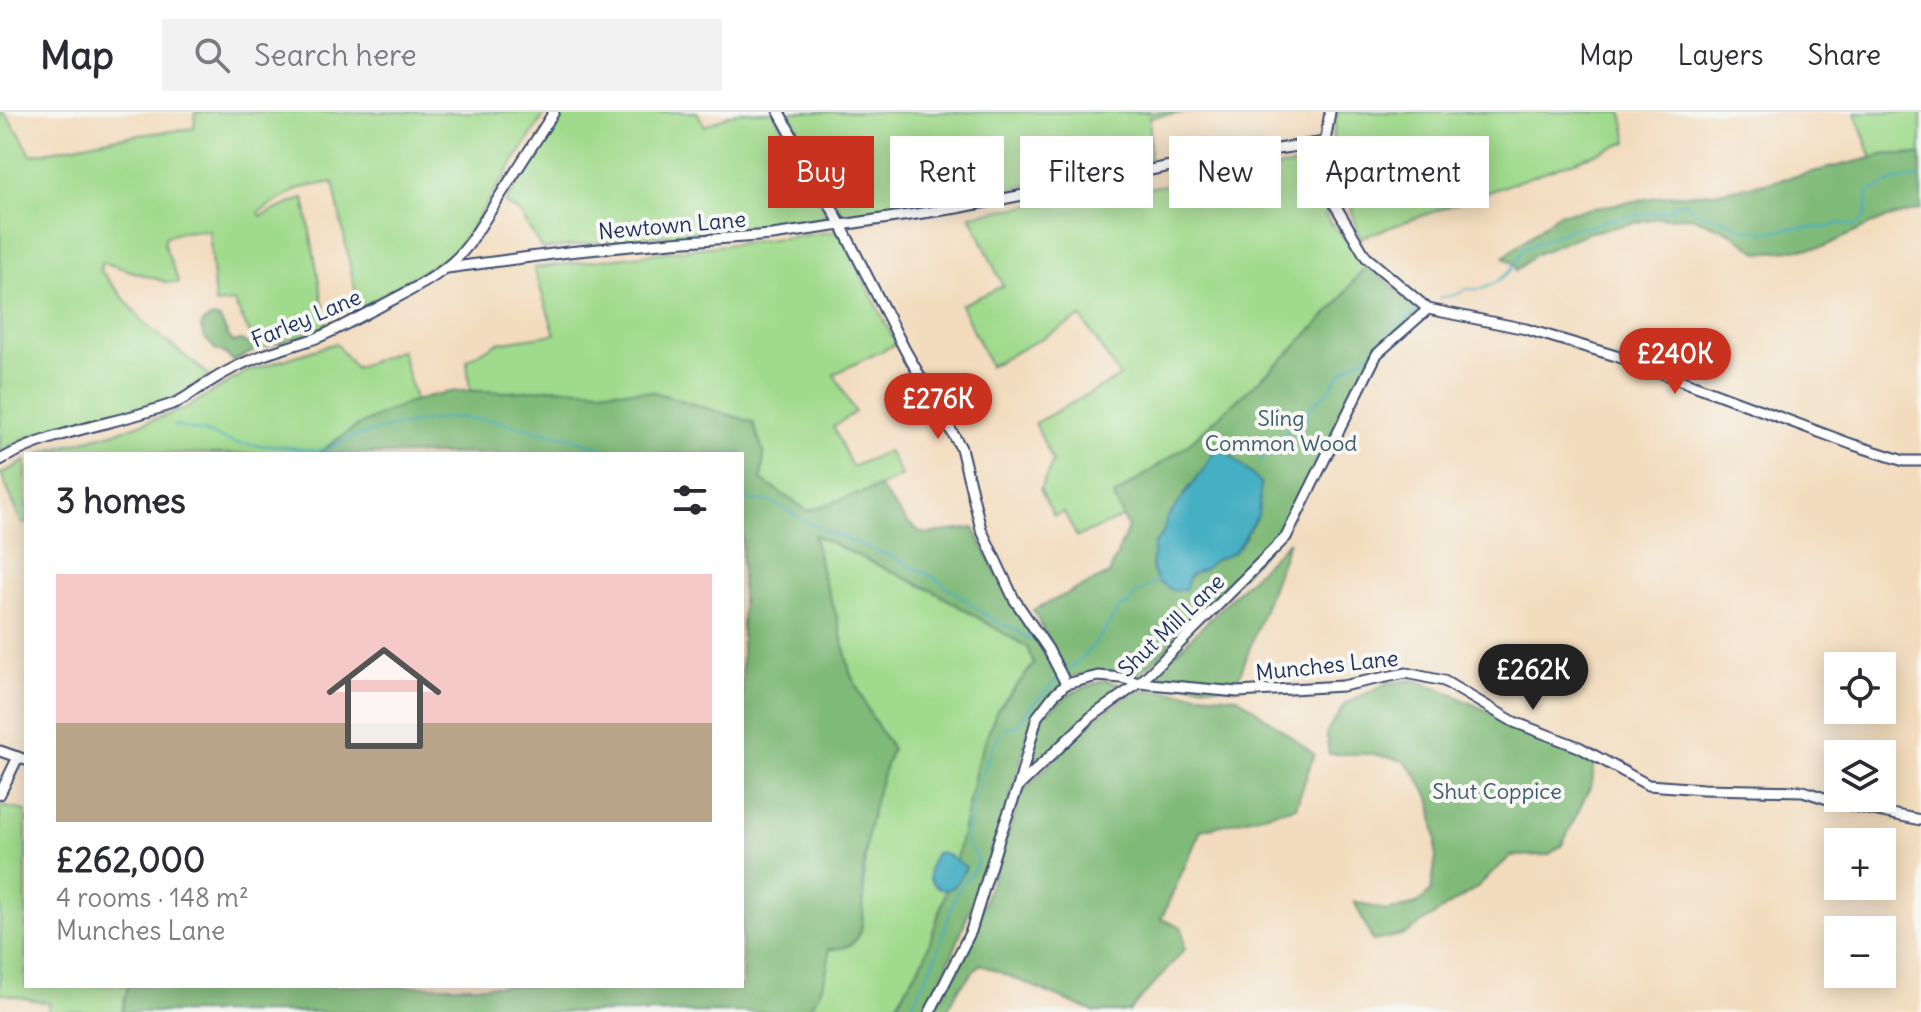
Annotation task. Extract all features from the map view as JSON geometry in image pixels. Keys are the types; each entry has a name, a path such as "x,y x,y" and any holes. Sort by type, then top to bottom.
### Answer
{"street":[{"name":"Farley Lane","path":"0,460 49,439 179,401 261,356 352,322 447,268 459,257 486,219 554,112"},
{"path":"779,112 905,350 961,448 981,529 1014,599 1048,649 1066,684 1037,717 1018,787"},
{"path":"1326,136 1330,112"},
{"name":"Newtown Lane","path":"447,268 568,252 772,235 957,208 1196,161 1297,146"},
{"path":"1337,208 1366,257 1428,309 1526,329 1616,356 1851,444 1904,461 1921,461"},
{"name":"Shut Mill Lane","path":"930,1012 971,931 1018,787 1091,717 1139,683 1286,537 1377,354 1428,309"},
{"name":"Munches Lane","path":"1066,684 1098,676 1238,692 1342,686 1406,673 1444,681 1514,722 1579,747 1648,785 1803,791 1843,804 1921,820"},
{"path":"0,751 22,759 0,794"}],"green space":[{"path":"0,112 4,112 31,155 109,139 194,128 195,112 546,112 452,253 359,309 333,182 300,188 259,212 261,216 304,198 327,326 313,332 258,349 234,302 215,304 209,230 181,232 165,237 164,244 179,283 166,282 102,262 100,270 147,326 209,375 163,403 40,433 0,452"},
{"path":"563,112 697,112 705,126 736,112 774,112 786,136 768,136 768,208 823,208 828,218 542,249 520,213 505,203"},
{"path":"789,112 1192,112 1150,117 1150,136 1020,136 1020,186 1004,189 1004,136 890,136 890,208 904,208 845,219 839,208 874,208 874,136 802,136"},
{"path":"1337,112 1622,112 1628,142 1489,192 1489,136 1333,136"},
{"path":"1855,112 1921,112 1921,155 1888,154 1872,158"},
{"path":"1888,154 1921,155 1921,209 1881,220 1823,247 1759,253 1728,231 1691,217 1656,218 1587,233 1534,255 1516,271 1515,265 1504,257 1558,214 1664,196 1713,193"},
{"path":"1297,165 1297,208 1325,208 1326,217 1368,266 1337,304 1287,355 1185,447 1114,496 1124,517 1077,537 1064,512 1054,516 1040,489 1053,462 1035,423 1120,377 1081,317 990,366 961,305 1003,286 970,215 1020,207 1153,208 1153,187 1169,185 1169,208 1281,208 1281,167"},
{"path":"1351,208 1444,208 1360,238"},
{"path":"839,231 896,344 834,374 855,412 833,427 852,467 888,451 902,476 879,487 808,511 761,480 764,454 511,392 470,392 467,360 497,343 555,334 534,268"},
{"name":"Sling Common Wood","path":"1368,266 1412,303 1418,312 1374,355 1339,433 1282,533 1139,675 1104,673 1069,677 1033,610 1109,574 1128,528 1114,496 1185,447 1287,355 1337,304","holes":["1218,444 1258,516 1236,550 1189,577 1185,589 1174,591 1159,582 1152,570 1154,544"]},
{"path":"213,317 220,319 233,342 241,340 258,349 233,361 216,350 201,329 203,322"},
{"path":"336,343 355,368 401,350 415,400 352,430 321,452 46,452 184,409 246,372"},
{"path":"556,388 654,392 753,422 764,454 761,480 808,511 879,487 907,522 924,534 974,528 1004,590 1066,687 1033,714 1015,782 956,946 936,989 920,1012 892,1012 925,957 955,863 978,760 997,710 1034,664 1027,647 933,591 814,535 850,673 892,749 868,834 860,933 851,944 829,949 823,982 806,1012 122,1012 128,988 744,988 744,452 322,452 363,423 417,400 451,392"},
{"path":"24,462 24,524 22,523 1,474"},
{"path":"813,534 933,591 1027,647 1034,665 997,710 925,958 892,1012 806,1012 823,982 829,949 862,916 869,822 892,749 850,673"},
{"path":"1289,541 1235,688 1147,681"},
{"path":"1104,680 1126,686 1087,715 1024,778 1039,718 1073,692"},
{"name":"Shut Coppice","path":"1413,680 1438,688 1595,761 1592,783 1562,845 1548,855 1511,856 1476,888 1405,934 1373,941 1354,901 1387,911 1417,904 1431,891 1436,840 1431,801 1405,761 1372,754 1329,754 1326,733 1345,704 1387,683"},
{"path":"1137,689 1238,697 1314,754 1296,807 1201,830 1161,919 1182,928 1185,949 1129,1012 1094,1012 980,964 959,988 946,1012 930,1012 965,956 1022,793 1092,720"},
{"path":"0,806 24,811 24,988 128,988 122,1012 48,1012 49,1003 0,993"}],"water":[{"path":"1218,444 1261,483 1258,516 1233,553 1189,576 1186,589 1174,591 1159,582 1152,570 1154,544 1163,534 1166,520"},
{"path":"939,852 966,867 951,888 936,886 929,876 931,862"}],"waterway":[{"path":"1439,298 1467,289 1482,289 1495,283 1510,271 1523,249 1570,229 1670,210 1676,204 1684,203 1695,211 1728,221 1740,229 1770,232 1796,227 1827,228 1839,223 1854,226 1865,219 1869,190 1897,180 1921,177"},
{"path":"1260,463 1279,437 1306,420 1311,406 1325,395 1342,371 1367,357 1419,308"},
{"path":"173,425 235,443 314,451 390,427 453,417 496,421 615,452"},
{"path":"744,495 751,500 772,502 824,531 890,556 935,578 989,617 1035,641"},
{"path":"1065,672 1089,650 1120,607 1129,605 1135,594 1158,580"},
{"path":"906,1012 935,959 957,891 978,860 966,839 994,743 1005,729 1019,725 1027,710 1057,678"}]}
